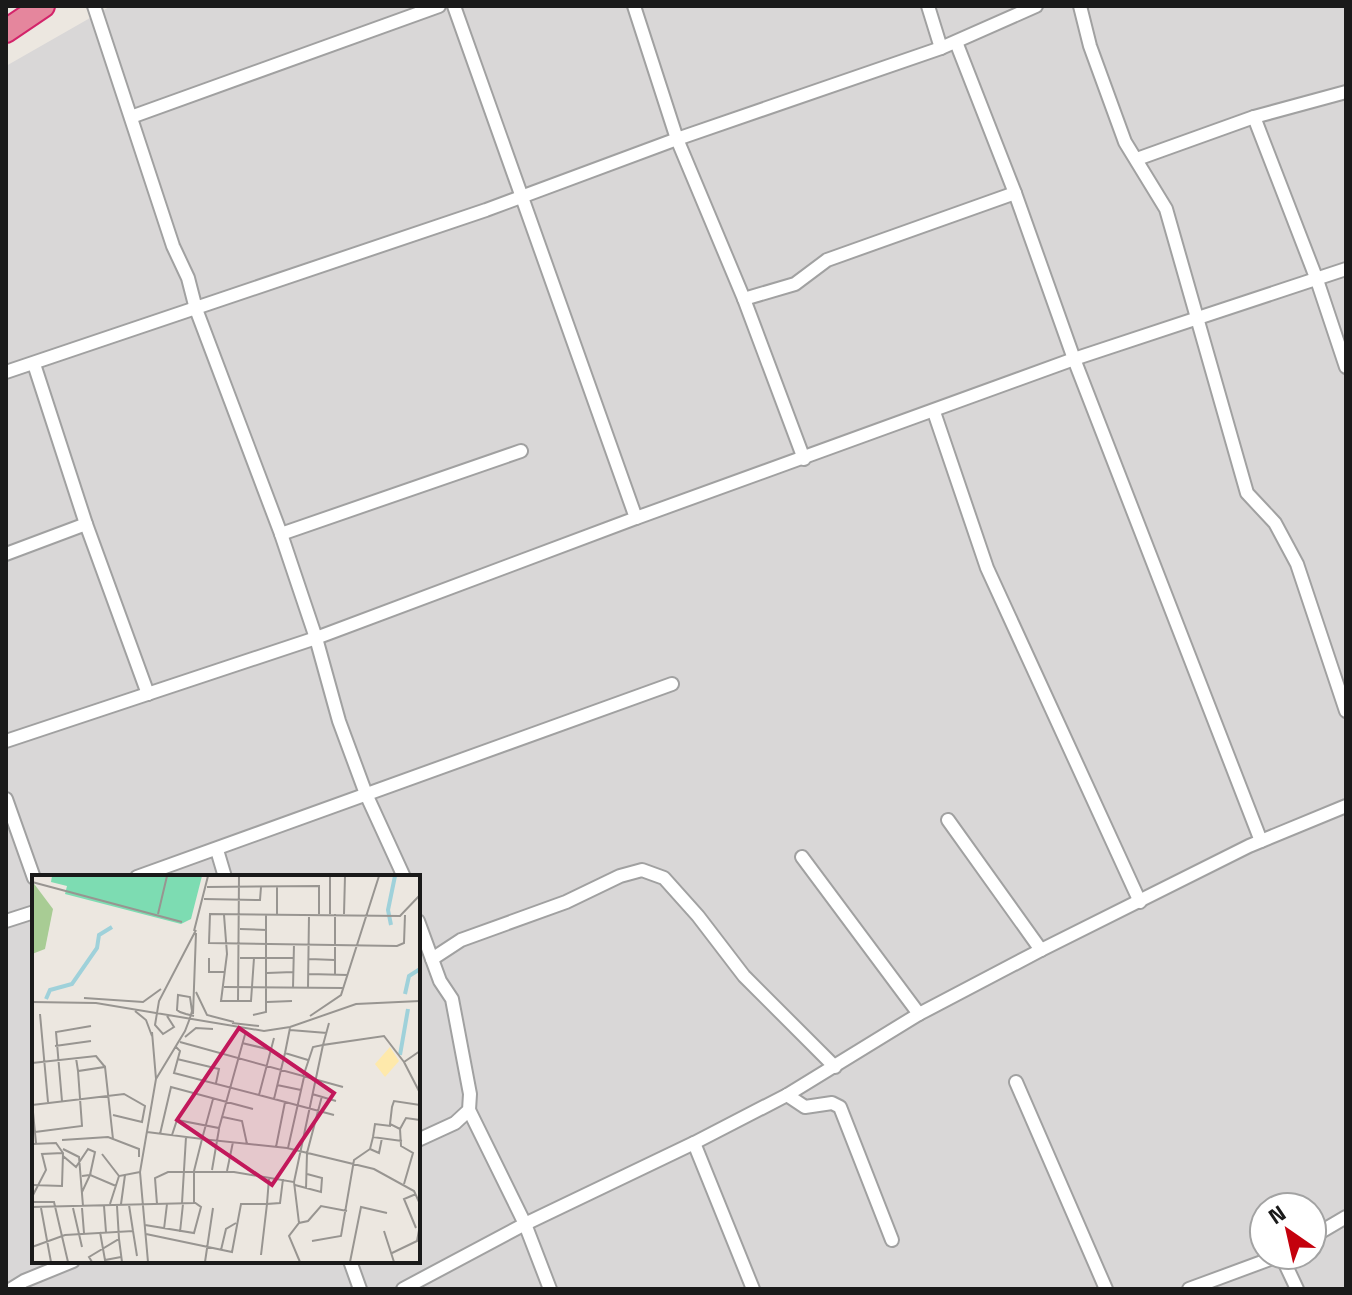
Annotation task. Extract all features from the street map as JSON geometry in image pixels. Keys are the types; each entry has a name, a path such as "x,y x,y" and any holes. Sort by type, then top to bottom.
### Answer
{"highway":[{"path":"6,13 23,6"},
{"path":"6,31 43,6"}],"street":[{"path":"94,6 196,309 281,534 316,638 339,721 366,794 403,875"},
{"path":"131,117 439,6"},
{"path":"454,6 636,518"},
{"path":"634,6 677,139 744,299 804,459"},
{"path":"928,6 941,48"},
{"path":"6,372 521,197 677,139 941,48 1036,6"},
{"path":"1080,6 1090,46 1125,142 1166,209 1247,493 1275,523 1297,564 1346,711"},
{"path":"956,42 1015,193 1074,359 1261,841"},
{"path":"1137,159 1254,117 1346,92"},
{"path":"1254,117 1317,280 1346,367"},
{"path":"744,299 795,284 827,260 1015,193"},
{"path":"6,741 316,638 1074,359 1346,269"},
{"path":"34,364 86,524 148,694"},
{"path":"934,412 987,568 1140,902"},
{"path":"281,534 521,451"},
{"path":"6,554 86,524"},
{"path":"143,875 672,684"},
{"path":"6,799 33,875"},
{"path":"403,1289 525,1224 787,1095 919,1014 1041,950 1261,841 1346,806"},
{"path":"948,820 1041,950"},
{"path":"217,850 224,875"},
{"path":"802,857 919,1014"},
{"path":"432,959 461,940 566,902 620,876 642,870 664,878 744,976 835,1067"},
{"path":"6,921 32,913"},
{"path":"420,926 440,981 452,999 470,1094 469,1110 525,1224 550,1289"},
{"path":"1016,1082 1106,1289"},
{"path":"787,1095 805,1107 832,1103 840,1107 892,1240"},
{"path":"420,1139 455,1123 469,1110"},
{"path":"694,1143 753,1289"},
{"path":"1328,1228 1346,1217"},
{"path":"11,1289 68,1263"},
{"path":"351,1263 360,1289"},
{"path":"1189,1289 1248,1267"}],"shaded area":[{"path":"111,6 1346,6 1346,1289 6,1289 6,66"}]}
